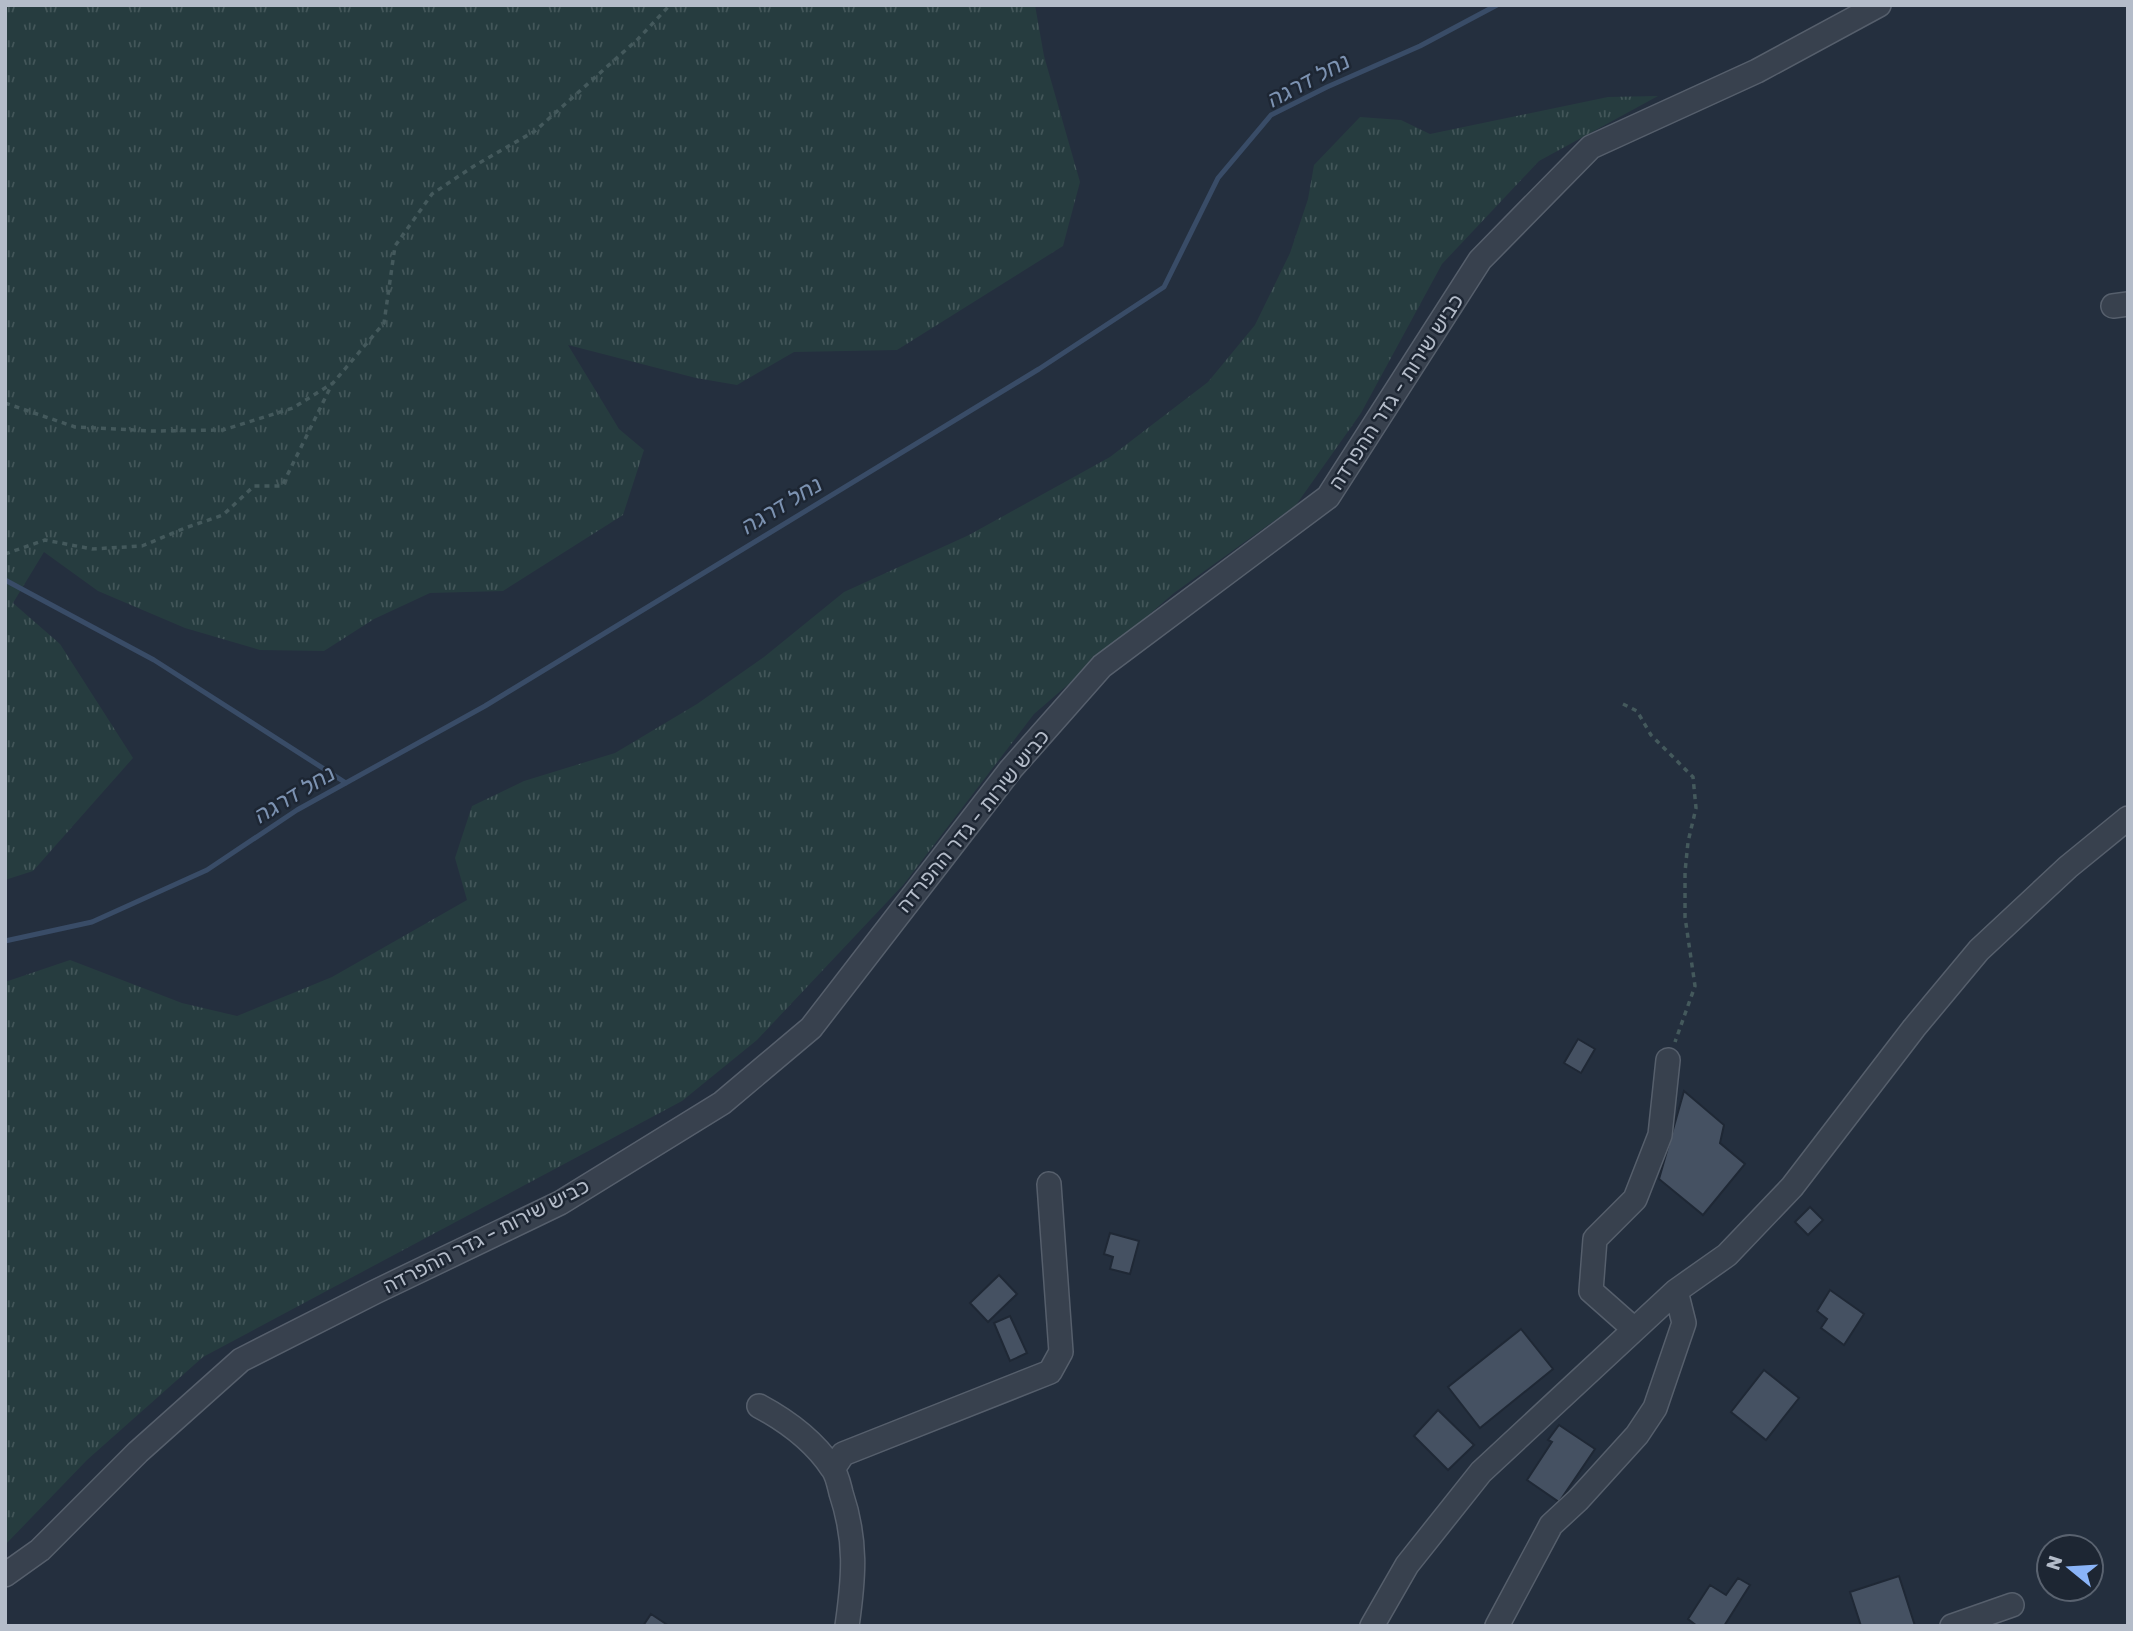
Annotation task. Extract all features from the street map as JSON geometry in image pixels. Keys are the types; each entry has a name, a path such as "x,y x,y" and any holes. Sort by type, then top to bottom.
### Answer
{"street":[{"name":"כביש שירות - גדר ההפרדה","path":"5,1575 40,1550 138,1452 241,1360 374,1292 560,1203 732,1094 811,1028 1011,769 1102,666 1328,497 1480,260 1591,147 1757,71 1879,5"},
{"path":"1372,1626 1407,1565 1481,1472 1676,1291 1727,1255 1792,1187 1913,1028 1979,950 2068,867 2128,818"},
{"path":"1634,1329 1591,1291 1595,1239 1635,1199 1660,1135 1668,1060"},
{"path":"834,1469 843,1454 1050,1372 1061,1352 1049,1184"},
{"path":"1497,1626 1551,1525 1578,1500 1637,1435 1656,1408 1684,1324 1676,1291"},
{"path":"759,1406 792,1425 834,1469 853,1544 852,1587 847,1626"},
{"path":"1952,1626 2012,1605"}],"path":[{"path":"5,554 45,540 92,549 142,547 223,515 254,486 282,486 333,383 384,323 395,246 432,194 535,131 638,38 670,5"},
{"path":"5,403 75,428 223,430 293,408 333,383"},
{"path":"1623,704 1637,711 1651,735 1693,777 1696,808 1687,852 1685,917 1695,986 1668,1060"}],"green space":[{"path":"5,5 1035,5 1044,56 1080,182 1063,246 897,350 794,352 737,385 696,378 568,345 619,429 644,450 623,515 503,591 430,593 374,619 324,651 260,650 185,628 98,591 44,552 13,603 60,644 133,758 33,871 5,880"},
{"path":"1658,96 1539,161 1442,264 1361,413 1296,505 1174,593 1034,714 904,884 757,1040 682,1101 203,1357 87,1460 5,1545 5,982 70,960 182,1003 237,1016 332,977 467,900 455,858 472,806 524,781 615,753 697,704 764,657 844,592 969,535 1110,457 1208,382 1255,325 1290,253 1308,199 1314,165 1360,117 1401,120 1430,134 1608,97"}],"building":[{"path":"1578,1039 1595,1049 1581,1073 1564,1063"},
{"path":"1684,1091 1724,1125 1720,1143 1745,1164 1703,1215 1659,1179"},
{"path":"1810,1207 1823,1220 1808,1235 1795,1222"},
{"path":"1110,1233 1139,1241 1130,1274 1110,1269 1113,1257 1104,1254"},
{"path":"999,1275 1017,1294 988,1322 970,1303"},
{"path":"1830,1290 1864,1314 1844,1345 1821,1328 1827,1319 1817,1311"},
{"path":"1010,1316 1027,1353 1010,1361 994,1323"},
{"path":"1521,1329 1553,1369 1480,1428 1448,1387"},
{"path":"1764,1370 1799,1398 1766,1440 1731,1412"},
{"path":"1438,1410 1474,1445 1448,1470 1414,1436"},
{"path":"1559,1425 1595,1449 1559,1502 1527,1480 1552,1442 1548,1440"},
{"path":"1899,1576 1915,1626 1861,1626 1850,1592"},
{"path":"1738,1578 1750,1585 1724,1626 1697,1626 1688,1619 1710,1585 1726,1595"},
{"path":"651,1614 669,1626 643,1626"}],"waterway":[{"name":"נחל דרגה","path":"5,941 92,922 207,870 297,810 485,706 1039,369 1164,287 1218,178 1271,115 1420,46 1497,5"},
{"path":"5,580 154,660 346,783"}]}
